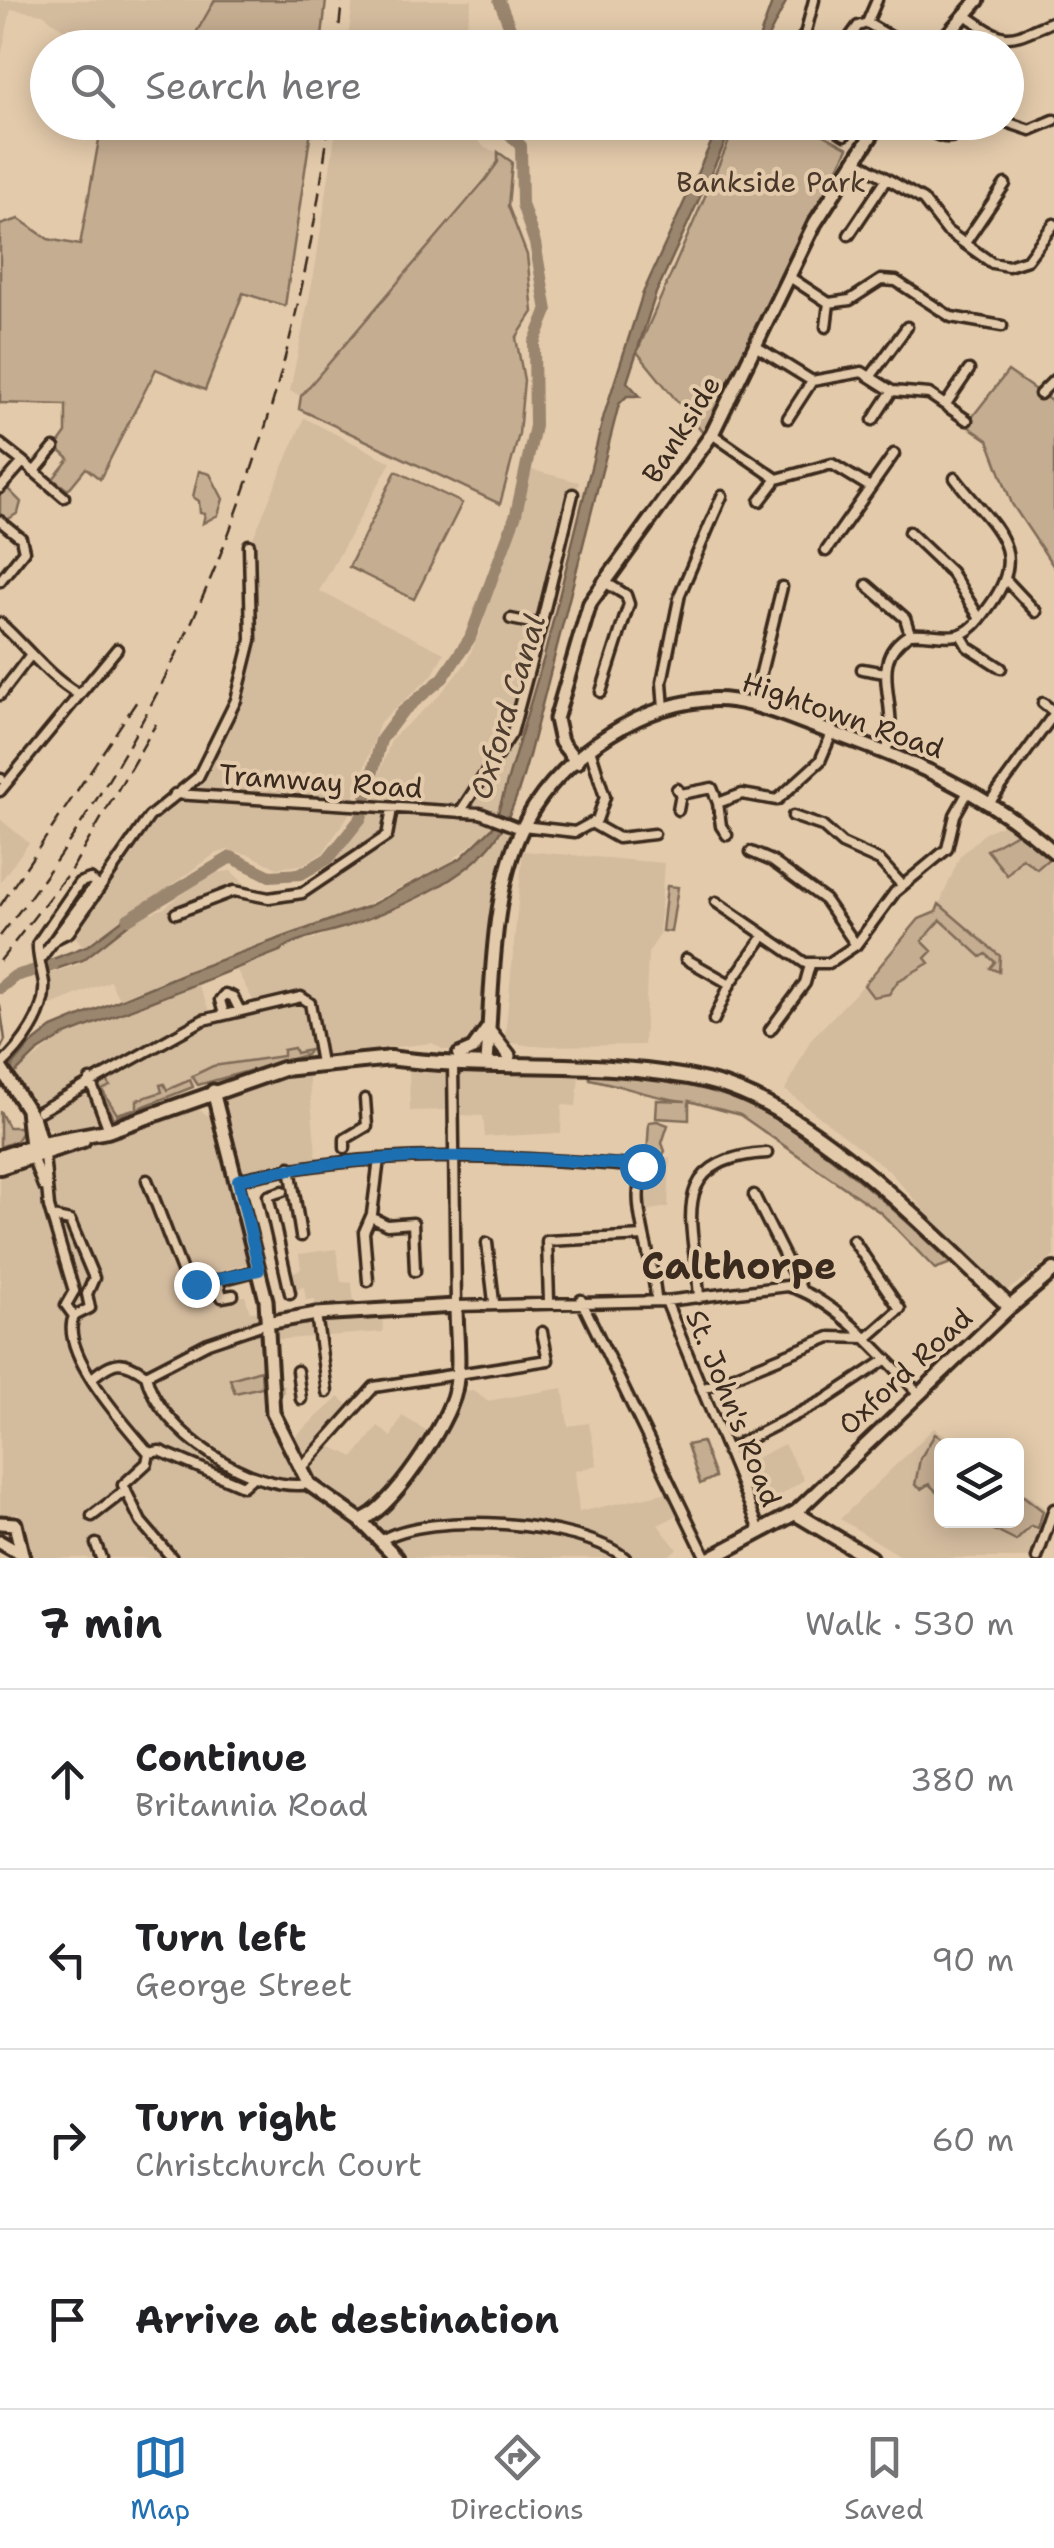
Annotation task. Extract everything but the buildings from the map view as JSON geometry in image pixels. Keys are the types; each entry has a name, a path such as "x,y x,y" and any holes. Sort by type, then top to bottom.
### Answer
{"main road":[{"path":"488,1060 509,1056 524,1062"},
{"path":"0,1157 102,1132 259,1075 324,1062 388,1058 488,1060 687,1078 759,1100 813,1134 1010,1307"},
{"path":"0,1167 37,1151"},
{"name":"Oxford Road","path":"1010,1307 1052,1276"},
{"path":"708,1558 795,1513 866,1557"}],"street":[{"path":"806,30 814,0"},
{"path":"859,30 878,0"},
{"path":"951,30 978,0"},
{"path":"964,14 987,30"},
{"path":"1024,35 1054,20"},
{"path":"865,23 878,30"},
{"path":"1024,128 1030,130 1054,120"},
{"name":"Bankside","path":"576,762 561,742 556,719 586,613 603,581 712,434 788,276 868,140"},
{"path":"855,160 922,200 947,231 992,263 1017,265 1034,254 1054,224"},
{"path":"849,235 886,180"},
{"path":"964,243 1006,184"},
{"path":"788,276 830,303 850,300 881,280 896,281 951,317 1002,326"},
{"path":"826,326 830,303"},
{"path":"871,376 907,327"},
{"path":"756,347 812,382"},
{"path":"946,404 969,370"},
{"path":"788,418 812,382 853,371 871,376 892,391 929,394 968,420"},
{"path":"1040,394 1054,380"},
{"path":"873,420 892,391"},
{"path":"712,434 777,479"},
{"path":"0,444 64,497"},
{"path":"34,472 54,448"},
{"path":"826,552 894,454"},
{"path":"0,488 23,462"},
{"path":"760,501 777,479 832,464 870,487"},
{"path":"886,752 894,726 885,673 893,647 910,634 960,635 980,619 1006,580 1011,564 1006,545 955,478"},
{"path":"460,812 512,733 573,494"},
{"path":"664,710 662,682 680,594 722,496"},
{"path":"0,521 24,543 22,555 0,581"},
{"path":"909,532 951,572 980,619"},
{"path":"53,940 68,932 149,817 198,777 242,688 251,640 249,545"},
{"path":"1011,564 1024,564"},
{"path":"1006,580 1036,612"},
{"path":"601,692 629,604 626,595 603,581"},
{"path":"867,586 906,618 910,634"},
{"path":"753,705 782,587"},
{"path":"511,619 541,626"},
{"path":"0,623 30,657 78,694"},
{"path":"960,635 968,646 1001,668"},
{"path":"0,791 118,648"},
{"path":"0,695 30,657"},
{"path":"862,668 885,673"},
{"name":"Hightown Road","path":"522,828 576,762 620,727 704,700 753,705 924,766 990,802 1054,852"},
{"path":"990,802 1054,713 1044,704"},
{"path":"718,803 742,794 778,800 820,761 832,733"},
{"path":"590,749 605,797 593,824"},
{"path":"678,810 679,792 712,788 727,835"},
{"path":"723,902 764,936 810,965 829,963 856,946 902,885 947,850 955,815 969,790"},
{"name":"Tramway Road","path":"174,794 460,812 489,816 522,828 569,832 593,824 618,838 654,834"},
{"path":"176,913 234,891 276,898 312,889 382,840 392,826 392,809"},
{"path":"797,821 822,826 842,844 880,861 902,885"},
{"path":"488,1060 505,890 522,828"},
{"path":"751,852 758,861 825,900 856,946"},
{"path":"40,959 96,884 88,878 79,883 40,939 40,959 44,982 37,1017 4,1072 33,1111 46,1195 74,1291 66,1305 74,1316"},
{"path":"714,1020 730,984 764,936"},
{"path":"686,959 730,984"},
{"path":"770,1030 806,983 810,965"},
{"path":"224,1014 220,1000 225,994 233,996 240,1011"},
{"path":"33,1111 202,1020 301,997 310,1003 324,1062"},
{"path":"490,1022 494,1042 509,1056"},
{"path":"360,1520 381,1508 444,1416 457,1377 456,1059 476,1046 490,1022"},
{"path":"90,1080 102,1132"},
{"path":"214,1091 266,1300 273,1412 309,1484 360,1520 397,1558"},
{"path":"344,1148 345,1139 367,1126 366,1099"},
{"path":"698,1298 688,1214 693,1196 709,1170 762,1154 753,1142"},
{"path":"238,1180 290,1168 379,1158 642,1166 648,1154"},
{"path":"368,1281 363,1264 364,1232 371,1217 379,1158"},
{"name":"St. John's Road","path":"642,1166 638,1204 661,1300 762,1533"},
{"path":"278,1232 300,1231 290,1168"},
{"path":"148,1180 182,1275 196,1284 259,1270"},
{"path":"283,1191 268,1196 290,1294"},
{"path":"754,1202 800,1290"},
{"path":"52,1217 70,1221 94,1278 88,1294 90,1308 74,1316 71,1328 98,1390 121,1424 149,1452 161,1451 243,1486 253,1477"},
{"path":"371,1217 387,1225 414,1223 415,1271"},
{"path":"535,1240 644,1236"},
{"path":"702,1389 830,1337 867,1338 900,1310 852,1240"},
{"path":"547,1241 548,1300"},
{"path":"487,1243 494,1302"},
{"path":"218,1280 222,1297 233,1295"},
{"path":"146,1375 208,1342 267,1323 316,1314 494,1302 698,1298 787,1286 800,1290 867,1338 918,1392"},
{"path":"74,1291 88,1294"},
{"path":"266,1300 282,1312 298,1317"},
{"path":"581,1300 708,1558"},
{"name":"Oxford Road","path":"795,1513 1010,1307"},
{"path":"316,1314 327,1392"},
{"path":"542,1332 547,1360 554,1372"},
{"path":"728,1450 825,1400 886,1359"},
{"path":"92,1378 117,1360 126,1361 146,1375 175,1425 253,1477 282,1486 309,1484"},
{"path":"300,1470 371,1389 547,1360"},
{"path":"297,1371 301,1399"},
{"path":"286,1389 298,1387"},
{"path":"92,1516 144,1467 149,1452"},
{"path":"124,1488 146,1529 172,1558"},
{"path":"378,1539 381,1508"},
{"path":"1036,1558 1054,1509"},
{"path":"0,1522 12,1522 6,1542 23,1557"},
{"path":"378,1539 450,1524 525,1527 560,1532 625,1558"},
{"path":"96,1544 101,1558"}],"shaded area":[{"path":"0,0 259,0 261,29 257,30 64,30 43,14 11,9 0,61"},
{"path":"353,0 472,0 466,30 349,30"},
{"path":"773,0 787,0 772,30 762,30"},
{"path":"334,140 478,140 485,148 498,152 498,162 301,396 290,391 315,269"},
{"path":"712,140 726,140 656,293 627,382 640,396 627,396 619,404 527,763 512,808 496,838 467,867 410,901 296,942 63,1036 37,1052 0,1088 0,1081 29,1046 52,1028 187,972 369,906 461,858 494,826 544,657 604,415 643,293"},
{"path":"304,418 391,462 319,591 444,653 432,676 380,722 348,816 323,853 301,865 277,868 251,855 228,850 215,854 84,947 72,933 150,818 199,783 241,697 254,647 253,538"},
{"path":"528,469 579,482 542,656 501,809 489,830 449,863 351,912 119,999 110,981 46,1007 48,974 77,965 126,923 164,908 208,874 231,871 246,885 277,892 316,880 376,801 377,780 392,738 437,698 466,663 480,632"},
{"path":"0,819 29,843 0,882"},
{"path":"1008,822 1054,861 1054,1256 1007,1291 949,1238 888,1170 785,1090 811,1039 889,959 919,919 936,912 960,856 986,832"},
{"path":"501,827 510,837 481,1026 464,1050 444,1050 432,1043 280,1060 226,1075 64,1134 45,1127 13,1075 63,1036 196,982 211,1013 255,1004 235,967 280,951 292,941 314,939 402,903 470,865 493,843"},
{"path":"523,851 664,863 659,936 648,953 644,1045 532,1046 512,1043 505,1036"},
{"path":"138,908 140,915 83,960 47,972 45,962 89,945"},
{"path":"462,1069 579,1075 576,1106 562,1105 561,1133 485,1137 483,1116 459,1115 458,1074"},
{"path":"308,1070 317,1163 245,1179 224,1093"},
{"path":"409,1070 449,1071 448,1110 410,1111"},
{"path":"200,1110 210,1117 249,1263 218,1272 220,1298 245,1296 250,1312 315,1306 315,1299 306,1300 304,1287 294,1289 291,1273 301,1269 299,1254 336,1249 341,1282 352,1283 354,1302 382,1302 383,1332 271,1340 276,1406 291,1440 339,1397 351,1407 330,1430 330,1446 354,1457 378,1426 391,1437 402,1416 429,1432 451,1393 473,1390 487,1401 563,1388 568,1426 589,1423 597,1465 575,1471 579,1512 669,1492 680,1514 658,1525 677,1549 665,1558 33,1558 18,1512 0,1519 0,1172 179,1113"},
{"path":"653,1155 670,1158 668,1207 644,1211"},
{"path":"934,1428 949,1438 934,1438 934,1528 1024,1528 1024,1492 1046,1509 1029,1558 904,1558 840,1519"},
{"path":"784,1444 804,1480 758,1510 740,1466"}],"green space":[{"path":"215,0 326,0 323,30 198,30"},
{"path":"99,140 309,140 285,306 243,293 205,390 156,369 100,479 86,468 68,490 53,479 69,459 56,447 66,433 66,405 0,403 0,225 19,219 48,239 80,245"},
{"name":"Bankside Park","path":"730,140 833,140 848,148 703,433 637,352"},
{"path":"498,152 512,162 508,206 527,255 533,312 516,338 524,380 519,434 500,504 299,409 301,396 486,179 498,162"},
{"path":"1008,371 1054,403 1054,567 1012,504 988,440 966,425"},
{"path":"199,471 210,474 223,499 218,515 203,523 205,514 200,513 199,501 193,497"},
{"path":"396,471 462,503 414,599 349,567"},
{"path":"5,486 21,502 18,513 7,520 0,515 0,492"},
{"path":"1022,830 1051,857 1037,869 1022,858 1007,875 987,850"},
{"path":"667,886 678,887 671,932 662,931"},
{"path":"939,904 1000,956 999,972 990,968 995,962 986,954 981,957 941,920 922,941 932,951 925,958 929,963 898,981 889,994 873,997 864,985 919,919 936,912"},
{"path":"294,1048 296,1053 310,1050 306,1055 198,1085 192,1076 213,1066 283,1056 283,1050"},
{"path":"589,1073 665,1080 702,1088 765,1113 850,1173 951,1263 935,1269 881,1213 740,1115 689,1101 689,1120 656,1118 657,1100 686,1101 590,1079"},
{"path":"106,1077 110,1086 102,1090 117,1114 137,1108 137,1100 162,1092 160,1085 164,1084 167,1090 190,1080 193,1087 114,1118 98,1087"},
{"path":"0,1111 8,1127 25,1127 16,1141 0,1147"},
{"path":"649,1122 668,1125 662,1143 665,1151 662,1156 647,1157"},
{"path":"261,1370 262,1387 235,1393 230,1379"},
{"path":"935,1434 942,1438 934,1438 934,1489 929,1484 921,1489 915,1485 920,1459"},
{"path":"702,1442 715,1477 700,1484 687,1445"},
{"path":"1024,1496 1043,1511 1038,1528 1031,1526 1016,1541 990,1528 1024,1528"}],"waterway":[{"path":"499,0 511,30"},
{"path":"128,919 231,857 270,876 301,874 329,858 361,818 381,740 402,712 443,678 470,638 516,514 535,426 534,343 547,311 535,243 522,204 521,146 515,140"},
{"path":"0,988 15,976 53,965"},
{"path":"0,1005 5,1040 0,1050"}],"tunnel":[{"path":"276,1389 286,1389"}],"railway":[{"path":"339,30 342,0"},
{"path":"0,936 66,846 125,752 177,654 221,553 259,448 289,342 326,140"},
{"path":"0,906 139,698"},
{"path":"0,961 73,867 156,724"}],"district":[{"name":"Calthorpe","path":"739,1266"}],"route":[{"path":"196,1284 259,1270 238,1180 303,1164 379,1158 561,1159 642,1166"}],"water label":[{"name":"Oxford Canal","path":"508,707"}]}
